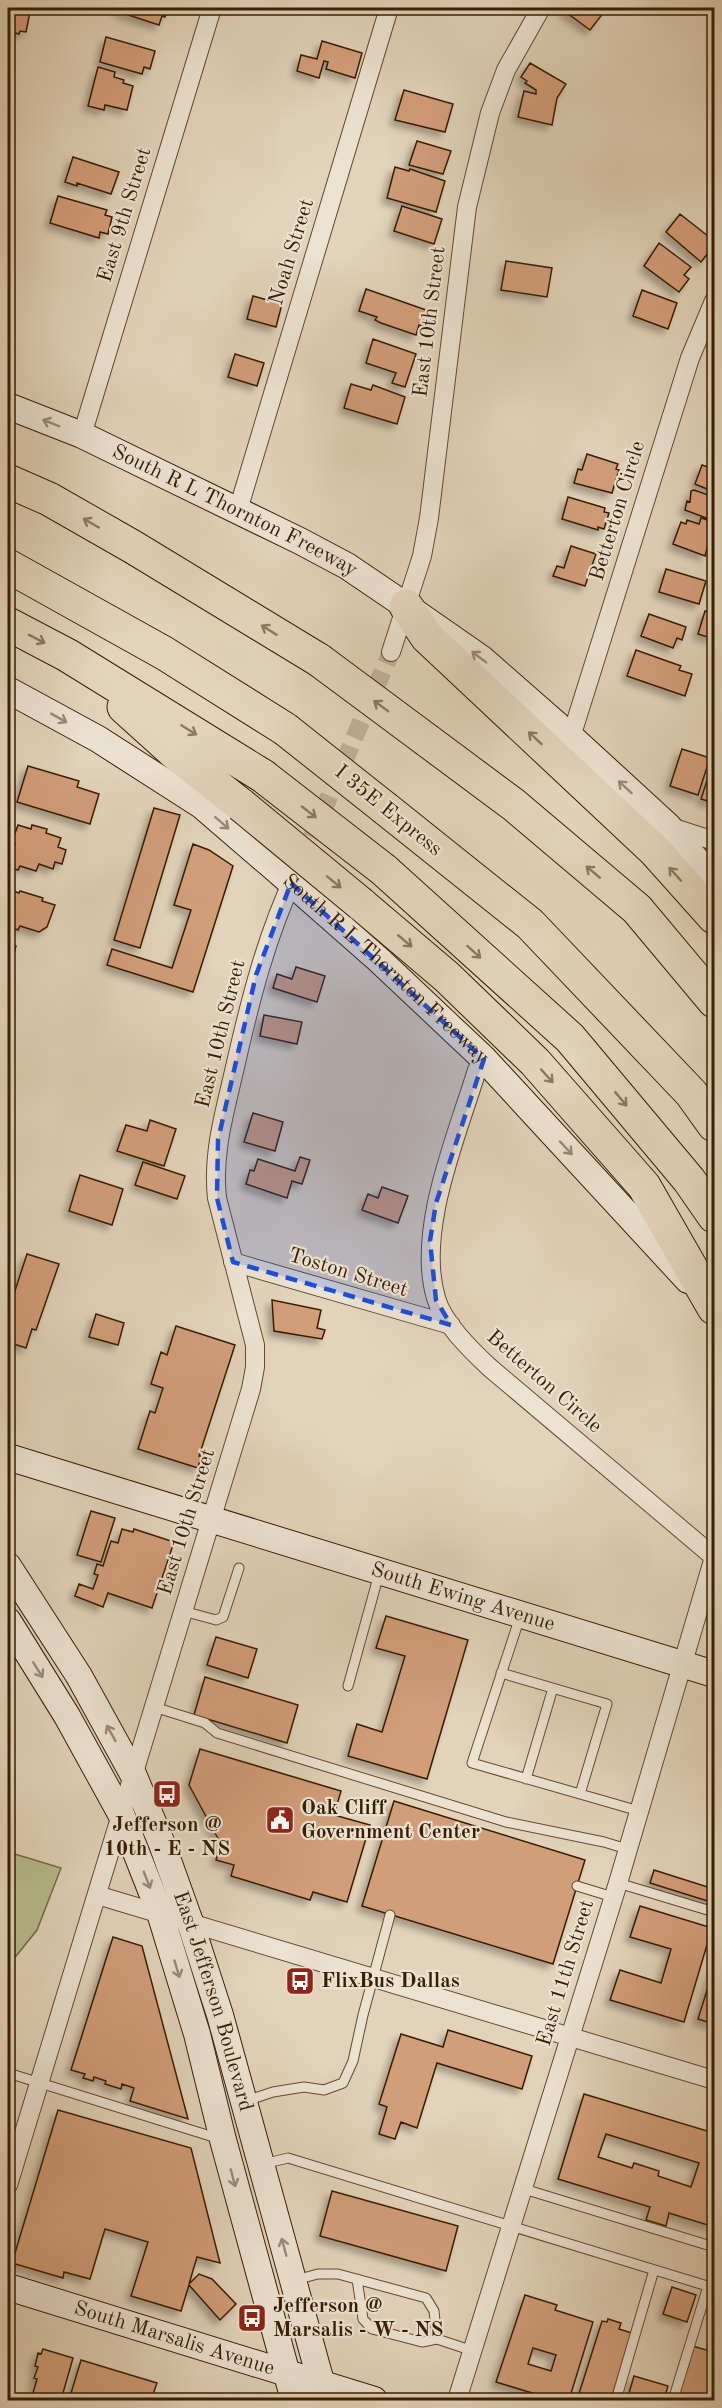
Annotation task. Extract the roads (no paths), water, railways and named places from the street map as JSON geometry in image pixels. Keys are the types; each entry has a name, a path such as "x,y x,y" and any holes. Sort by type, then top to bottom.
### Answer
{"highway":[{"path":"8,474 319,660 514,805 714,975"},
{"path":"8,481 49,500"},
{"name":"I 35E Express","path":"8,566 164,653 285,729 530,924 691,1093 714,1125"},
{"path":"406,606 426,637 655,851 714,917"},
{"path":"8,624 67,655 263,776 384,870 570,1038 689,1180 714,1216"},
{"path":"67,655 175,753 241,805 447,977 535,1062 644,1186 714,1308"},
{"path":"637,909 714,1001"}],"main road":[{"name":"South R L Thornton Freeway","path":"8,406 82,435 238,510 347,566 482,659 668,826 714,881"},
{"name":"South R L Thornton Freeway","path":"8,690 98,739 201,804 295,875 379,960 484,1059 714,1308"},
{"name":"South Ewing Avenue","path":"8,1457 714,1674"},
{"name":"East Jefferson Boulevard","path":"8,1569 79,1676 133,1774 190,1922 220,2015 323,2393"},
{"name":"East Jefferson Boulevard","path":"8,1621 67,1716 121,1814 160,1913 197,2034 223,2140 294,2400"},
{"name":"South Marsalis Avenue","path":"8,2287 287,2375 323,2393 374,2400"}],"street":[{"name":"East 9th Street","path":"82,435 212,8"},
{"name":"Noah Street","path":"238,510 389,8"},
{"name":"East 10th Street","path":"390,652 422,556 429,518 467,207 479,152 506,70 541,8"},
{"name":"Betterton Circle","path":"571,737 690,358 714,301"},
{"path":"668,826 714,841"},
{"name":"East 10th Street","path":"8,2185 251,1389 255,1367 255,1345 218,1198 215,1175 218,1140 256,975 295,875"},
{"name":"Betterton Circle","path":"484,1059 477,1070 436,1203 430,1241 431,1270 436,1300 451,1325 469,1348 489,1367 714,1556"},
{"name":"Toston Street","path":"234,1262 451,1325"},
{"name":"East 11th Street","path":"457,2400 524,2189 714,1556"},
{"path":"97,1895 714,2080"}],"lane":[{"path":"183,1611 216,1620 224,1617 239,1568"},
{"path":"348,1686 380,1571"},
{"path":"520,1615 472,1763 639,1811"},
{"path":"501,1673 607,1704 580,1794"},
{"path":"526,1779 553,1689"},
{"path":"154,1707 205,1724 217,1733 495,1818 627,1849"},
{"path":"577,1886 615,1890 714,1912"},
{"path":"244,2102 273,2092 304,2087 324,2090 343,2083 353,2061 390,1915"},
{"path":"8,2073 223,2140"},
{"path":"261,2165 288,2158 711,2287 673,2400"},
{"path":"524,2189 714,2247"},
{"path":"616,2400 654,2270"},
{"path":"293,2280 318,2274 339,2274 426,2298 434,2311 437,2339"},
{"path":"357,2279 363,2319 372,2329 422,2342 437,2339 473,2350"}],"tunnel":[{"path":"301,862 391,652"}],"place":[{"name":"Jefferson @ 10th - E - NS","path":"167,1794"},
{"name":"Oak Cliff Government Center","path":"280,1820"},
{"name":"FlixBus Dallas","path":"300,1981"},
{"name":"Jefferson @ Marsalis - W - NS","path":"252,2318"}]}
